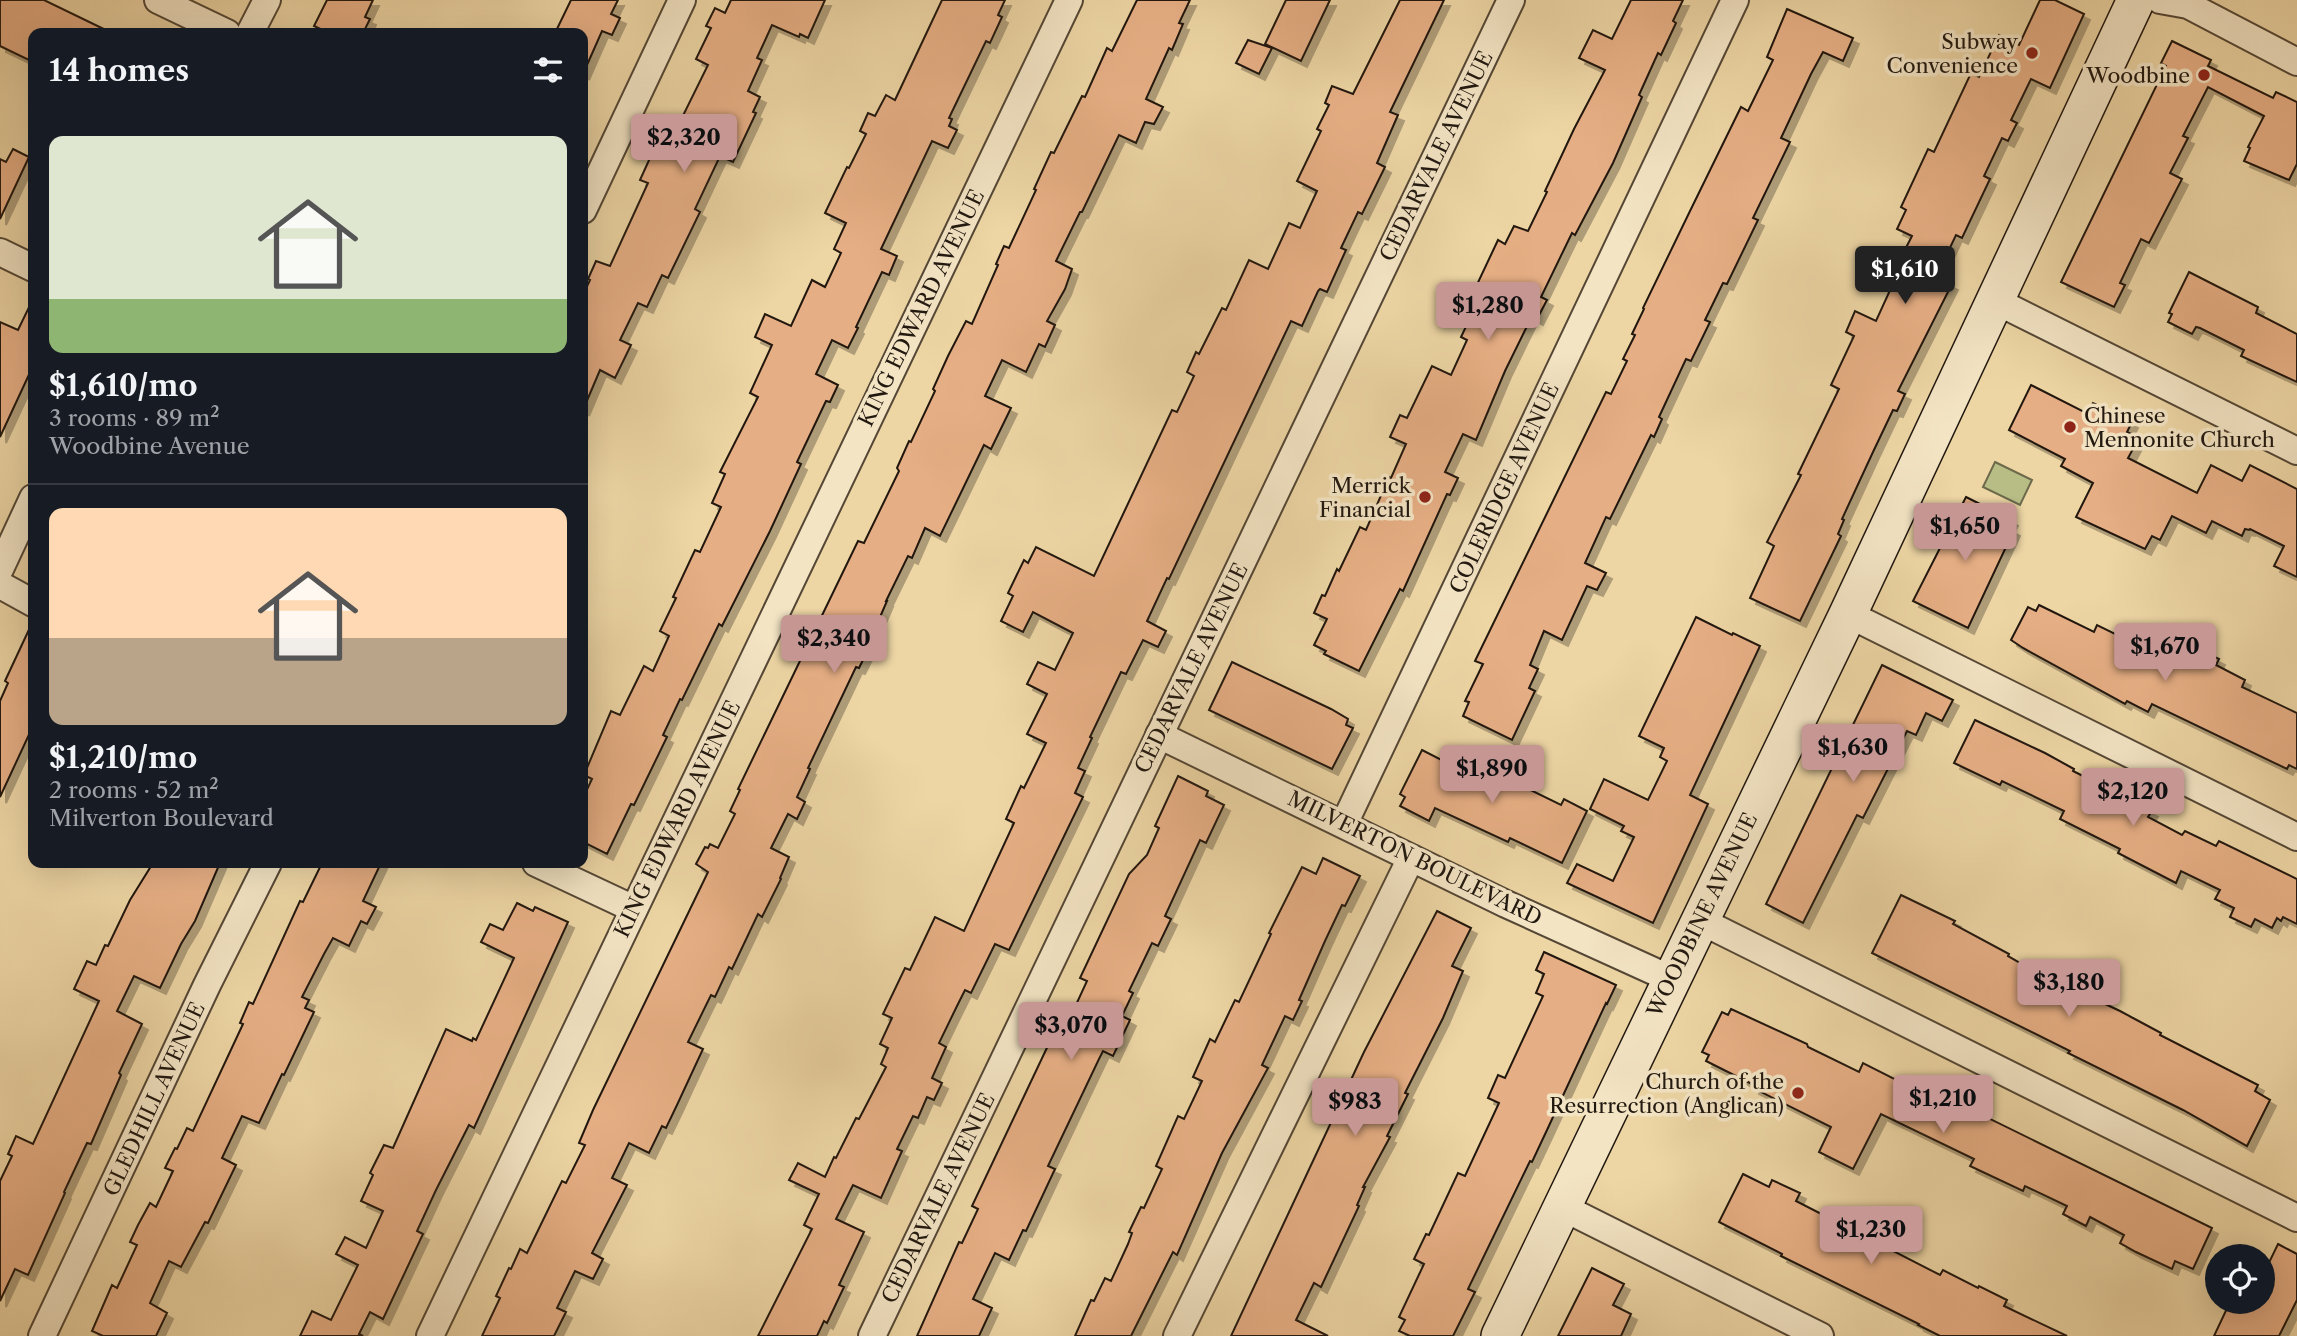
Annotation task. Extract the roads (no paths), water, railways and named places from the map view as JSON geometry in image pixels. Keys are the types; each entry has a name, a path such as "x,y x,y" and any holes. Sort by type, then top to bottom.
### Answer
{"main road":[{"name":"WOODBINE AVENUE","path":"1500,1336 1848,614 2136,0"}],"street":[{"path":"158,0 217,28"},
{"path":"253,28 267,0"},
{"path":"588,199 682,0"},
{"name":"KING EDWARD AVENUE","path":"430,1336 1069,0"},
{"name":"CEDARVALE AVENUE","path":"872,1336 1511,0"},
{"name":"COLERIDGE AVENUE","path":"1345,824 1735,0"},
{"path":"2160,0 2188,5 2297,62"},
{"path":"0,252 28,266"},
{"path":"1994,300 2297,451"},
{"path":"0,569 28,509"},
{"path":"0,585 28,600"},
{"path":"1848,614 2297,837"},
{"name":"MILVERTON BOULEVARD","path":"1159,735 1410,858 1671,979"},
{"path":"1177,1336 1410,858"},
{"name":"GLEDHILL AVENUE","path":"42,1336 207,985 266,868"},
{"path":"547,868 634,909"},
{"path":"1699,920 2297,1218"},
{"path":"1562,1207 1820,1336"}],"place":[{"name":"Subway Convenience","path":"2032,53"},
{"name":"Woodbine","path":"2204,75"},
{"name":"Chinese Mennonite Church","path":"2070,427"},
{"name":"Merrick Financial","path":"1425,497"},
{"name":"Church of the Resurrection (Anglican)","path":"1798,1093"}]}
